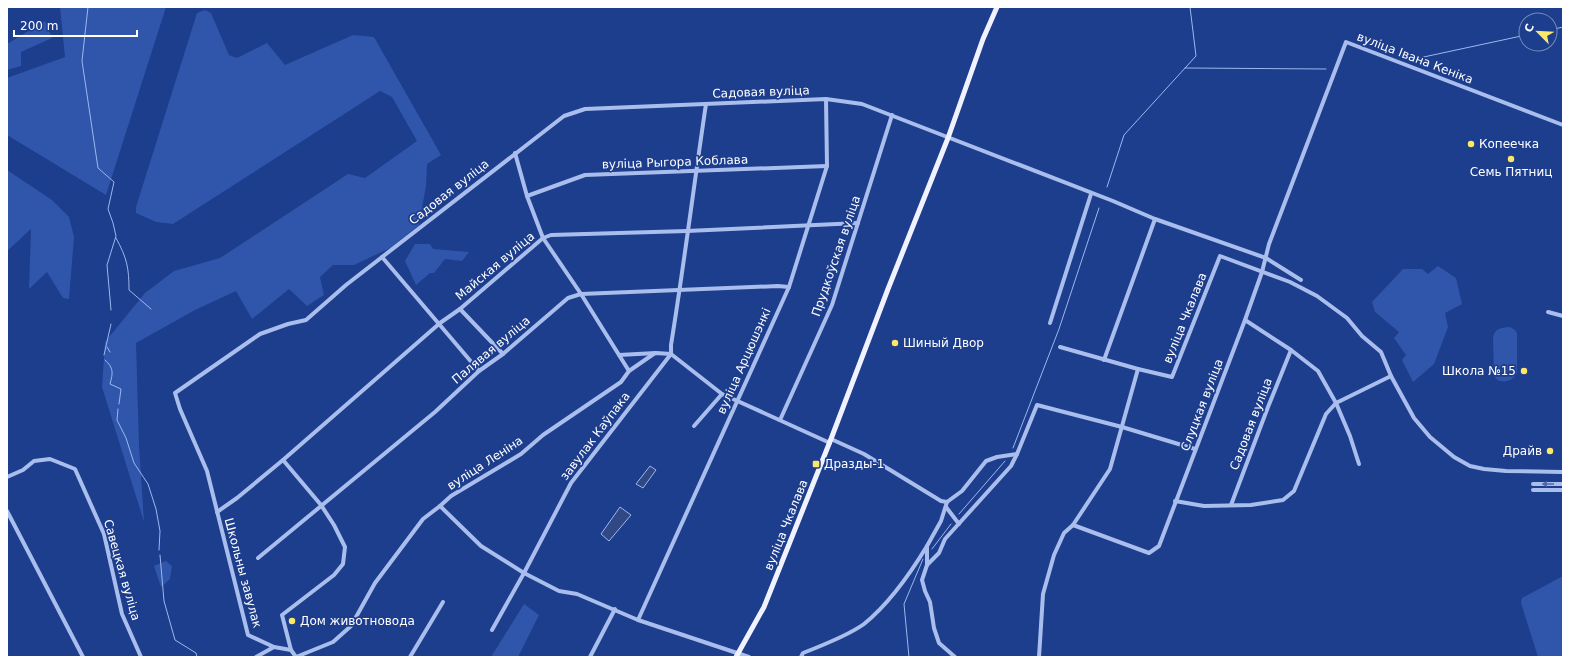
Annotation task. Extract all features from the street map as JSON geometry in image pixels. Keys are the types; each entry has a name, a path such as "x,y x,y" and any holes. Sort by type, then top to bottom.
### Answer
{"main road":[{"name":"вуліца Чкалава","path":"737,655 764,607 831,441 997,7"}],"street":[{"name":"вуліца Івана Кеніка","path":"1305,152 1346,42 1563,125"},
{"name":"Садовая вуліца","path":"217,512 207,471 180,409 175,392 260,334 288,324 306,320 346,285 515,153 564,116 585,109 826,99 862,104 1091,194 1113,201 1154,219 1266,258 1301,280"},
{"name":"вуліца Арцюшэнкі","path":"638,620 788,287 809,226 827,166 826,99"},
{"path":"671,354 670,345 680,291 687,231 706,104"},
{"name":"Прудкоўская вуліца","path":"780,420 832,305 892,115"},
{"name":"Слуцкая вуліца","path":"1073,525 1149,552 1155,550 1159,546 1193,448 1245,320 1262,272 1269,244 1305,152"},
{"path":"515,153 527,196 543,238 581,294 629,371"},
{"name":"вуліца Рыгора Коблава","path":"527,196 585,175 827,166"},
{"path":"1050,323 1091,194"},
{"path":"1104,360 1154,219"},
{"name":"Майская вуліца","path":"217,512 237,498 283,460 440,323 460,309 543,238 552,235 687,231 858,223"},
{"name":"вуліца Чкалава","path":"1138,369 1172,377 1220,256 1262,272"},
{"path":"382,257 480,371"},
{"path":"1262,272 1290,282 1317,296 1347,318 1362,336 1381,352 1391,376 1414,418 1430,437 1454,457 1470,466 1506,471 1563,472"},
{"name":"Палявая вуліца","path":"258,558 435,412 480,371 503,354 568,298 581,294 778,286 788,287"},
{"path":"460,309 503,354"},
{"path":"1548,312 1563,316"},
{"path":"1245,320 1291,350 1318,371 1336,403 1350,436 1359,464"},
{"path":"1039,657 1043,594 1054,555 1064,533 1073,525 1110,469 1138,369 1060,348"},
{"name":"Садовая вуліца","path":"1231,505 1291,350"},
{"name":"вуліца Леніна","path":"296,657 333,642 351,626 375,583 423,519 451,496 521,454 542,435 621,382 629,371 656,353"},
{"path":"619,354 671,354 722,394 780,420 864,454 941,501 947,502"},
{"name":"завулак Каўпака","path":"492,630 524,573 571,483 671,354"},
{"path":"1175,501 1204,506 1251,505 1283,500 1294,491 1326,414 1336,403 1391,376"},
{"path":"694,426 722,394"},
{"path":"927,565 939,553 945,539 1011,466 1037,405 1122,427 1193,448"},
{"path":"801,657 803,654 863,625 885,604 915,566 941,521 947,502 962,491 986,461 997,457 1017,454"},
{"name":"Савецкая вуліца","path":"7,477 23,470 34,460 50,459 75,469 104,534 122,614 141,657"},
{"path":"283,460 321,505 334,525 345,547 343,564 334,575 282,615 291,650 296,657"},
{"path":"1532,484 1563,484"},
{"path":"1533,490 1563,490"},
{"path":"440,506 481,546 524,573 559,591 577,594 638,620 737,655 749,657"},
{"path":"946,507 959,524"},
{"path":"7,510 83,657"},
{"name":"Школьны завулак","path":"217,512 248,635 274,647 291,650"},
{"path":"927,546 927,565 922,580 930,602 934,628 939,643 955,657"},
{"path":"410,657 443,602"},
{"path":"590,657 615,609"},
{"path":"256,657 274,647"}],"shaded area":[{"path":"60,7 166,7 106,195 7,135 7,78 65,57"},
{"path":"205,10 211,13 229,55 237,58 267,43 285,65 353,35 374,37 441,155 427,164 426,186 419,225 390,248 354,265 333,265 320,277 324,295 307,306 289,289 252,319 236,291 195,310 136,343 139,446 144,522 102,387 105,342 145,293 174,271 220,258 348,174 365,178 417,141 392,97 380,91 173,224 156,222 136,213 136,207 197,13"},
{"path":"45,21 52,38 21,52 21,66 7,70 7,44"},
{"path":"7,170 52,200 69,217 74,237 69,299 63,298 47,272 29,289 31,229 7,251"},
{"path":"415,244 430,244 433,249 469,252 462,261 445,259 434,273 430,273 416,285 405,261"},
{"path":"1438,266 1456,278 1462,304 1445,313 1448,327 1434,364 1413,382 1402,360 1406,355 1394,338 1399,332 1375,312 1372,302 1403,269 1422,269 1428,274"},
{"path":"1510,327 1517,333 1517,373 1512,379 1499,381 1494,376 1493,337 1497,330"},
{"path":"650,466 656,470 643,488 636,484"},
{"path":"620,507 631,515 609,541 601,534"},
{"path":"166,561 172,566 170,579 161,587 154,566"},
{"path":"1563,576 1563,657 1538,657 1521,603 1522,598"},
{"path":"524,604 539,615 518,657 491,657"}],"waterway":[{"path":"88,7 82,61 98,168 114,182 108,209 116,236 107,265 111,310"},
{"path":"1107,187 1124,135 1196,56 1190,7"},
{"path":"1558,28 1563,27"},
{"path":"1419,58 1518,37"},
{"path":"1185,68 1326,69"},
{"path":"1013,448 1059,329 1099,208"},
{"path":"116,238 127,263 129,290 151,309"},
{"path":"104,355 111,324"},
{"path":"107,347 110,352"},
{"path":"105,360 112,371 110,384 121,389 119,404"},
{"path":"118,409 117,420 126,438 134,463 148,484 156,509 160,531 159,550"},
{"path":"959,514 1005,461"},
{"path":"932,549 951,524"},
{"path":"160,555 164,601 175,640 196,653 197,657"},
{"path":"909,657 904,604 923,559"}],"place":[{"name":"Копеечка","path":"1471,144"},
{"name":"Семь Пятниц","path":"1511,159"},
{"name":"Шиный Двор","path":"895,343"},
{"name":"Школа №15","path":"1524,371"},
{"name":"Драйв","path":"1550,451"},
{"name":"Дразды-1","path":"816,464"},
{"name":"Дом животновода","path":"292,621"}]}
